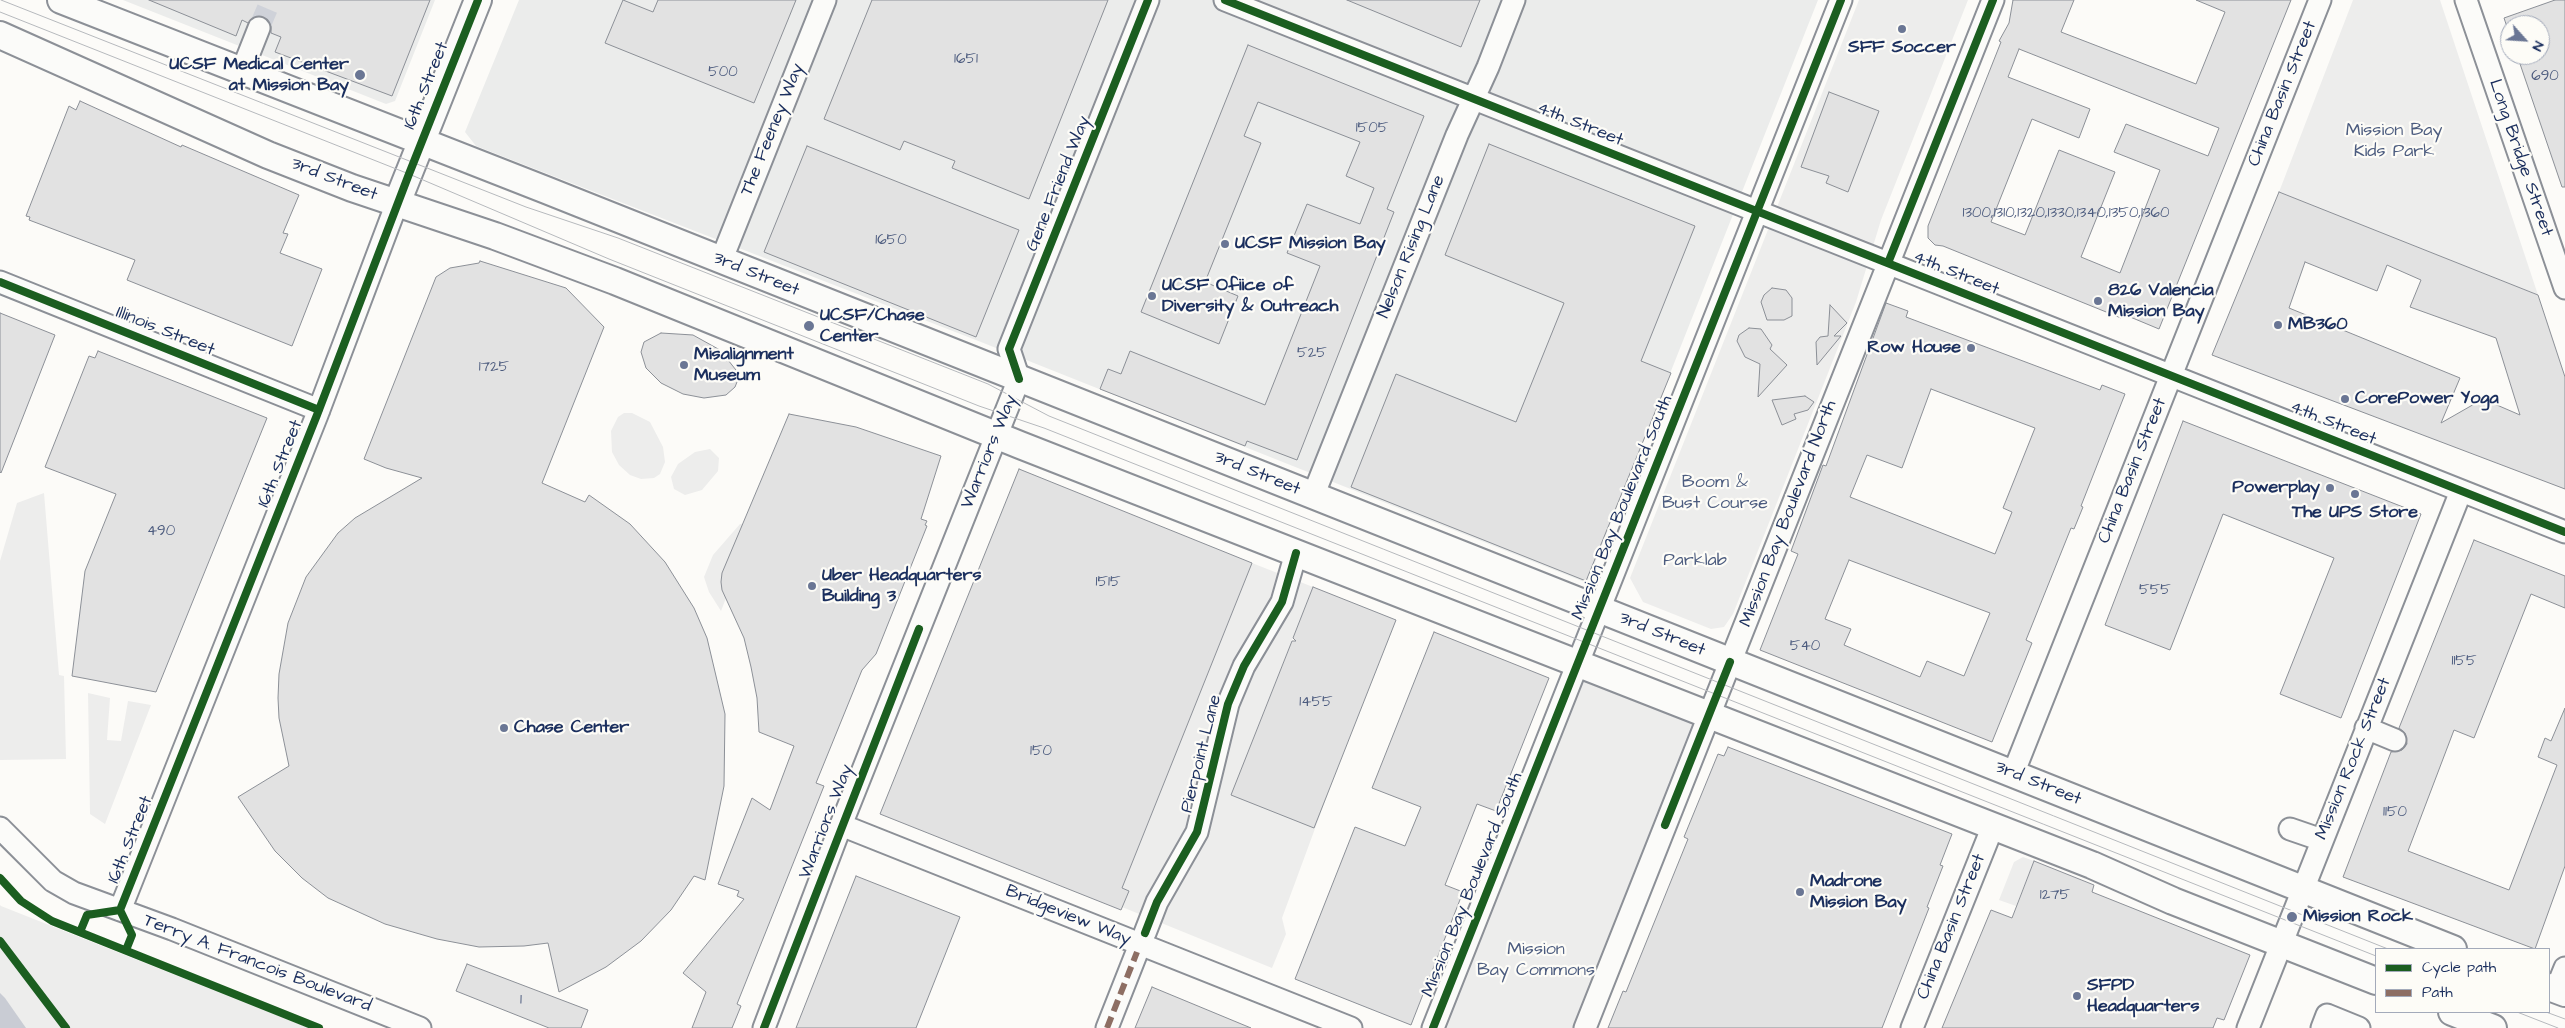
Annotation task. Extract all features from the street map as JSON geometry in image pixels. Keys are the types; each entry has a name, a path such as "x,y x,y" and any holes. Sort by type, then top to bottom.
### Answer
{"main road":[{"name":"3rd Street","path":"61,0 87,5 242,70 2451,948"},
{"name":"16th Street","path":"397,203 478,0"},
{"name":"3rd Street","path":"0,34 268,155 609,279 1296,553 2092,865 2173,901 2375,982"},
{"path":"2455,1013 2493,1028"}],"street":[{"name":"The Feeney Way","path":"721,261 825,0"},
{"name":"Gene Friend Way","path":"1019,379 1009,349 1148,0"},
{"name":"4th Street","path":"1225,0 2565,532"},
{"name":"Nelson Rising Lane","path":"1313,496 1514,0"},
{"name":"Mission Bay Boulevard South","path":"1433,1028 1841,0"},
{"name":"Mission Bay Boulevard North","path":"1585,1028 1993,0"},
{"name":"China Basin Street","path":"2013,774 2320,0"},
{"name":"Long Bridge Street","path":"2471,1 2565,288"},
{"path":"242,70 259,28"},
{"name":"16th Street","path":"120,910 319,410 397,203"},
{"name":"Illinois Street","path":"0,282 319,410"},
{"name":"Warriors Way","path":"764,1028 841,825 1019,379"},
{"name":"Mission Rock Street","path":"2248,1028 2461,491"},
{"name":"Pierpoint Lane","path":"1107,1028 1157,902 1197,832 1228,704 1244,666 1282,602 1296,553"},
{"path":"2366,728 2395,740"},
{"name":"Bridgeview Way","path":"841,825 1351,1028"},
{"name":"China Basin Street","path":"1912,1028 1992,826"},
{"name":"Terry A. Francois Boulevard","path":"0,828 53,881 74,893 420,1028"},
{"path":"2290,829 2322,840"},
{"path":"2325,1022 2359,1028"}],"shaded area":[{"name":"UCSF Medical Center at Mission Bay","path":"123,0 435,0 395,101 386,104"},
{"name":"UCSF Mission Bay","path":"519,0 1818,0 1587,583 981,342 476,146 465,132"},
{"path":"0,993 5,998 26,1028 0,1028"}],"green space":[{"name":"Parklab","path":"1859,0 1968,0 1881,220 1856,302 1733,614 1724,627 1711,629 1643,602 1630,578"},
{"name":"Mission Bay Kids Park","path":"2353,0 2440,0 2538,295 2279,192"},
{"path":"624,413 632,413 650,422 663,447 665,462 660,474 654,478 641,479 630,475 619,465 612,452 611,431 618,417"},
{"path":"710,449 719,458 718,471 702,490 685,495 674,489 671,477 678,464 695,452"},
{"path":"44,493 59,675 64,676 66,759 0,760 0,561 17,503"},
{"path":"755,523 721,611 709,592 704,577 713,555 740,524"},
{"path":"1252,563 1313,587 1247,755 1330,788 1282,918 1286,934 1272,968 1122,907 1129,891 1122,888"},
{"name":"Mission Bay Commons","path":"1583,678 1694,723 1573,1028 1444,1028"},
{"path":"88,693 110,698 107,740 121,741 128,701 151,705 105,824 90,814"},
{"path":"2023,857 2034,861 2016,906 1999,900 2014,862"},
{"path":"0,905 309,1028 22,1028 0,998"}],"building":[{"name":"UCSF Medical Center at Mission Bay","path":"149,0 430,0 392,96 275,52 281,37 271,33 271,26 264,17 257,16 248,23 242,20 236,36"},
{"path":"623,0 653,12 658,0 796,0 754,103 605,43"},
{"path":"872,0 1108,0 1029,199 952,168 955,161 904,141 900,150 824,119"},
{"path":"1347,0 1480,0 1461,47"},
{"path":"2013,0 2074,0 2061,32 2196,84 2225,12 2196,0 2291,0 2159,329 2123,314 2121,318 1943,246 1935,245 1928,238 1928,226 2001,42 1999,41 2009,23","holes":["2019,49 2219,128 2208,156 2126,124 2114,152 2160,170 2120,273 2081,257 2115,172 2059,150 2025,235 1991,222 2032,119 2079,138 2090,109 2008,77"]},
{"path":"2555,0 2565,0 2565,187 2562,187 2520,65 2550,65 2550,15 2512,15"},
{"path":"1248,45 1424,116 1387,209 1394,212 1297,460 1247,441 1245,446 1100,389 1108,369 1121,374 1130,351 1265,405 1320,266 1287,253 1307,204 1360,224 1374,188 1346,176 1360,142 1258,102 1244,136 1261,143 1205,282 1238,296 1219,344 1141,312"},
{"path":"1829,92 1879,111 1848,192 1826,183 1829,176 1801,167"},
{"path":"80,101 181,147 182,145 299,195 283,233 288,234 280,253 322,269 292,346 127,280 135,260 29,220 30,217 26,216 69,106 76,110"},
{"path":"1489,144 1695,226 1641,361 1671,373 1586,581 1351,487 1396,374 1516,422 1564,303 1445,255"},
{"path":"807,146 1019,230 976,337 764,252"},
{"name":"MB360","path":"2279,192 2538,295 2565,377 2565,489 2212,355","holes":["2305,262 2377,291 2387,265 2421,280 2410,307 2496,338 2520,415 2483,399 2441,423 2460,378 2289,308"]},
{"name":"Chase Center","path":"480,261 566,288 604,327 542,483 585,502 589,495 630,524 665,562 694,608 707,638 725,714 724,786 705,880 694,876 671,910 641,941 606,967 559,992 548,943 524,946 479,947 437,939 385,924 328,898 302,878 275,851 238,797 289,766 279,718 279,674 288,623 306,577 338,533 355,518 422,478 386,468 364,459 436,277 450,268 479,263"},
{"path":"1772,288 1786,290 1792,298 1792,316 1784,320 1767,320 1761,302 1764,295"},
{"path":"1886,303 1908,311 1906,317 2100,390 2102,385 2125,394 2081,506 2083,507 2074,529 2071,528 2026,640 2032,643 1992,742 1760,650 1798,554 1791,551 1823,465 1826,466","holes":["1931,389 2035,428 2003,508 2012,512 1995,554 1850,497 1867,455 1902,468","1849,560 1990,613 1964,676 1927,661 1920,677 1844,645 1851,629 1825,619"]},
{"path":"1830,305 1847,323 1834,336 1841,336 1817,365 1816,342 1820,337 1828,336"},
{"path":"0,313 55,335 1,473 0,472"},
{"path":"1749,328 1761,329 1772,345 1770,349 1787,365 1758,397 1760,364 1745,357 1737,341 1739,335"},
{"path":"661,333 693,335 720,350 736,370 737,382 735,387 726,395 704,398 683,394 661,383 646,368 641,352 644,342"},
{"path":"98,351 267,418 156,692 72,676 85,571 116,494 45,467 89,356 95,358"},
{"path":"1805,396 1814,402 1808,410 1794,414 1796,419 1782,425 1772,400"},
{"name":"Uber Headquarters Building 3","path":"789,414 856,427 941,456 921,519 927,521 925,525 927,526 876,654 862,670 816,783 824,786 737,1004 741,1006 732,1028 692,1028 706,992 683,973 744,899 737,896 739,891 718,884 752,798 770,810 794,746 759,732 757,698 744,638 722,590 721,582 722,573"},
{"path":"2183,421 2421,514 2341,718 2280,694 2334,558 2223,514 2170,650 2105,625"},
{"path":"1019,469 1252,563 1122,888 1129,891 1121,910 880,814"},
{"path":"2474,540 2565,576 2565,608 2531,594 2474,738 2454,730 2408,851 2509,890 2557,765 2538,757 2545,738 2551,741 2565,708 2565,866 2535,948 2343,877 2391,752 2402,750 2407,744 2405,733 2399,728"},
{"path":"1313,587 1396,620 1314,828 1231,795 1292,641 1296,641 1293,638"},
{"path":"1434,632 1549,678 1496,811 1477,804 1445,885 1463,892 1411,1025 1295,979 1355,827 1405,846 1421,807 1372,788"},
{"name":"Madrone Mission Bay","path":"1728,747 1952,834 1940,865 1943,866 1927,907 1929,908 1882,1028 1608,1028 1623,991 1626,992 1688,839 1684,837 1718,754 1724,756"},
{"path":"2034,861 2094,885 2092,892 2250,955 2224,1020 2217,1018 2213,1028 1942,1028 1991,910 2012,918"},
{"path":"856,876 960,917 916,1028 796,1028"},
{"path":"467,964 588,1010 581,1028 549,1028 456,991"},
{"path":"1152,987 1251,1028 1135,1028"}],"tunnel":[{"path":"259,28 271,0"}],"tram line":[{"path":"1,0 526,207 618,238 988,384 1049,416 2385,948"},
{"path":"0,12 409,174 609,259 979,406 1044,428 2375,956"},
{"path":"2520,1013 2558,1028"},
{"path":"2549,1013 2565,1019"}],"marked path":[{"path":"1107,1028 1137,952"}],"cycle path":[{"path":"120,910 317,415 478,0"},
{"path":"1019,379 1009,349 1148,0"},
{"path":"1225,0 2565,532"},
{"path":"1433,1028 1841,0"},
{"path":"1888,263 1993,0"},
{"path":"0,282 319,410"},
{"path":"1145,933 1157,902 1197,832 1228,704 1244,666 1282,602 1296,553"},
{"path":"764,1028 919,629"},
{"path":"1665,825 1730,662"},
{"path":"0,878 21,901 52,921 319,1028"},
{"path":"80,932 87,915 120,910 132,935 126,950"},
{"path":"0,941 66,1028"}],"place":[{"name":"SFF Soccer","path":"1902,29"},
{"name":"UCSF Medical Center at Mission Bay","path":"360,75"},
{"name":"UCSF Mission Bay","path":"1225,244"},
{"name":"UCSF Ofiice of Diversity & Outreach","path":"1152,296"},
{"name":"826 Valencia Mission Bay","path":"2098,301"},
{"name":"MB360","path":"2278,325"},
{"name":"UCSF/Chase Center","path":"809,326"},
{"name":"Row House","path":"1971,348"},
{"name":"Misalignment Museum","path":"684,365"},
{"name":"CorePower Yoga","path":"2345,399"},
{"name":"Powerplay","path":"2330,488"},
{"name":"The UPS Store","path":"2355,494"},
{"name":"Uber Headquarters Building 3","path":"812,586"},
{"name":"Chase Center","path":"504,728"},
{"name":"Madrone Mission Bay","path":"1800,892"},
{"name":"Mission Rock","path":"2292,917"},
{"name":"SFPD Headquarters","path":"2077,996"}],"park label":[{"name":"Boom & Bust Course","path":"1715,493"}]}
